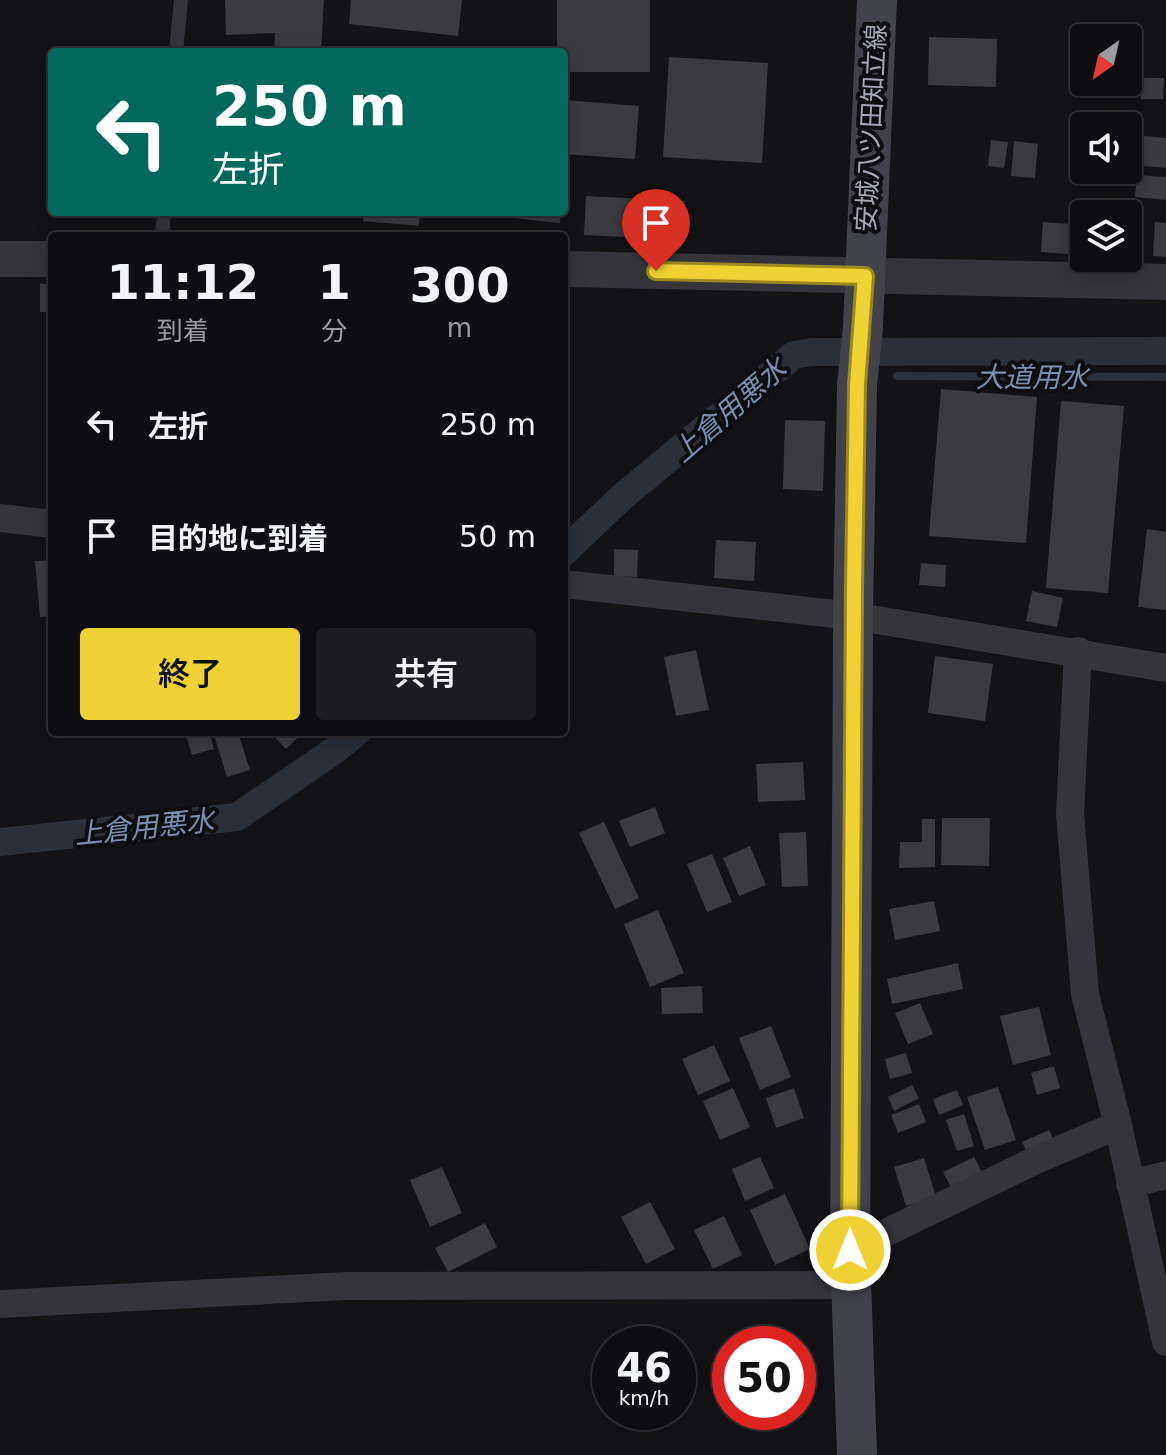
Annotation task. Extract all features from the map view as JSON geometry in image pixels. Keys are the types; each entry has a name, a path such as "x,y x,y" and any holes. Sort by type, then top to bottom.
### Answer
{"main road":[{"name":"安城八ツ田知立線","path":"857,1455 850,1267 853,616 857,385 863,327 877,0"}],"street":[{"path":"0,259 48,259"},
{"path":"568,269 1166,282"},
{"path":"0,518 48,524"},
{"path":"568,584 853,616 1166,668"},
{"path":"1078,651 1070,814 1085,994 1118,1125 1166,1342"},
{"path":"0,1304 346,1286 850,1267 1038,1159 1118,1125"},
{"path":"1130,1184 1166,1175"}],"lane":[{"path":"176,48 181,0"}],"building":[{"path":"225,0 324,0 321,48 274,48 275,33 226,35"},
{"path":"351,0 462,0 458,36 349,24"},
{"path":"557,0 650,0 650,72 568,72 568,48 557,48"},
{"path":"929,37 997,39 996,87 928,85"},
{"path":"669,57 768,63 762,163 663,157"},
{"path":"1142,78 1164,78 1163,99 1141,99"},
{"path":"568,100 639,106 635,159 568,154"},
{"path":"1142,136 1166,138 1166,168 1142,166"},
{"path":"991,140 1008,142 1004,168 988,166"},
{"path":"1014,141 1038,144 1035,178 1011,176"},
{"path":"1142,175 1166,177 1166,200 1135,197 1136,184 1142,184"},
{"path":"586,196 685,201 683,240 584,235"},
{"path":"364,216 420,216 419,226 363,221"},
{"path":"496,216 561,216 560,223"},
{"path":"1043,222 1070,224 1070,254 1041,252"},
{"path":"1155,222 1166,223 1166,257 1153,256"},
{"path":"40,283 48,285 48,312 40,312"},
{"path":"941,389 1037,397 1026,543 929,536"},
{"path":"1061,401 1124,406 1108,593 1046,588"},
{"path":"785,420 825,421 823,491 783,489"},
{"path":"1147,529 1166,532 1166,610 1138,607"},
{"path":"716,540 756,542 754,581 714,578"},
{"path":"614,549 638,550 637,577 614,576"},
{"path":"48,560 48,616 40,617 35,561"},
{"path":"921,563 946,565 945,587 919,585"},
{"path":"1032,591 1063,598 1057,627 1026,621"},
{"path":"696,650 709,710 676,716 664,657"},
{"path":"935,656 993,664 985,721 928,713"},
{"path":"186,736 210,736 214,749 192,755"},
{"path":"214,736 239,736 250,770 227,777"},
{"path":"274,736 300,736 286,749"},
{"path":"803,762 805,800 758,802 756,764"},
{"path":"655,807 665,833 630,847 619,821"},
{"path":"942,818 990,818 989,866 941,865"},
{"path":"922,819 935,819 935,867 899,868 900,842 922,842"},
{"path":"604,822 639,898 615,909 579,833"},
{"path":"806,832 808,886 782,887 779,833"},
{"path":"750,846 766,885 739,896 723,858"},
{"path":"712,854 732,902 707,912 687,864"},
{"path":"934,901 940,931 895,940 889,909"},
{"path":"658,910 684,973 650,987 624,924"},
{"path":"958,963 963,989 892,1004 887,979"},
{"path":"702,986 703,1013 662,1014 661,988"},
{"path":"920,1003 933,1034 908,1044 895,1013"},
{"path":"1039,1007 1051,1055 1013,1065 1000,1016"},
{"path":"771,1026 791,1077 760,1090 739,1038"},
{"path":"714,1045 730,1081 698,1095 682,1059"},
{"path":"906,1053 912,1073 890,1079 885,1059"},
{"path":"1054,1066 1060,1088 1037,1095 1031,1073"},
{"path":"912,1085 919,1098 894,1111 888,1097"},
{"path":"998,1087 1016,1140 985,1150 967,1097"},
{"path":"733,1088 750,1127 720,1140 703,1101"},
{"path":"794,1088 804,1118 776,1128 766,1098"},
{"path":"957,1090 963,1105 939,1115 933,1099"},
{"path":"919,1104 926,1122 898,1133 891,1115"},
{"path":"964,1114 974,1146 957,1151 946,1120"},
{"path":"1049,1130 1056,1145 1029,1157 1022,1142"},
{"path":"760,1157 774,1188 745,1201 732,1169"},
{"path":"974,1157 985,1178 954,1193 943,1172"},
{"path":"924,1158 936,1197 906,1206 894,1167"},
{"path":"442,1167 462,1213 430,1227 410,1180"},
{"path":"785,1194 810,1249 775,1265 750,1210"},
{"path":"650,1202 675,1249 646,1264 621,1217"},
{"path":"724,1216 742,1255 713,1269 694,1230"},
{"path":"485,1223 497,1247 448,1272 435,1248"}],"waterway":[{"name":"上倉用悪水","path":"568,548 623,496 794,355 812,352 1166,351"},
{"name":"大道用水","path":"897,376 1166,377"},
{"name":"上倉用悪水","path":"0,842 237,817 352,736"}],"route":[{"path":"656,271 865,276 857,385 850,1250"}]}
